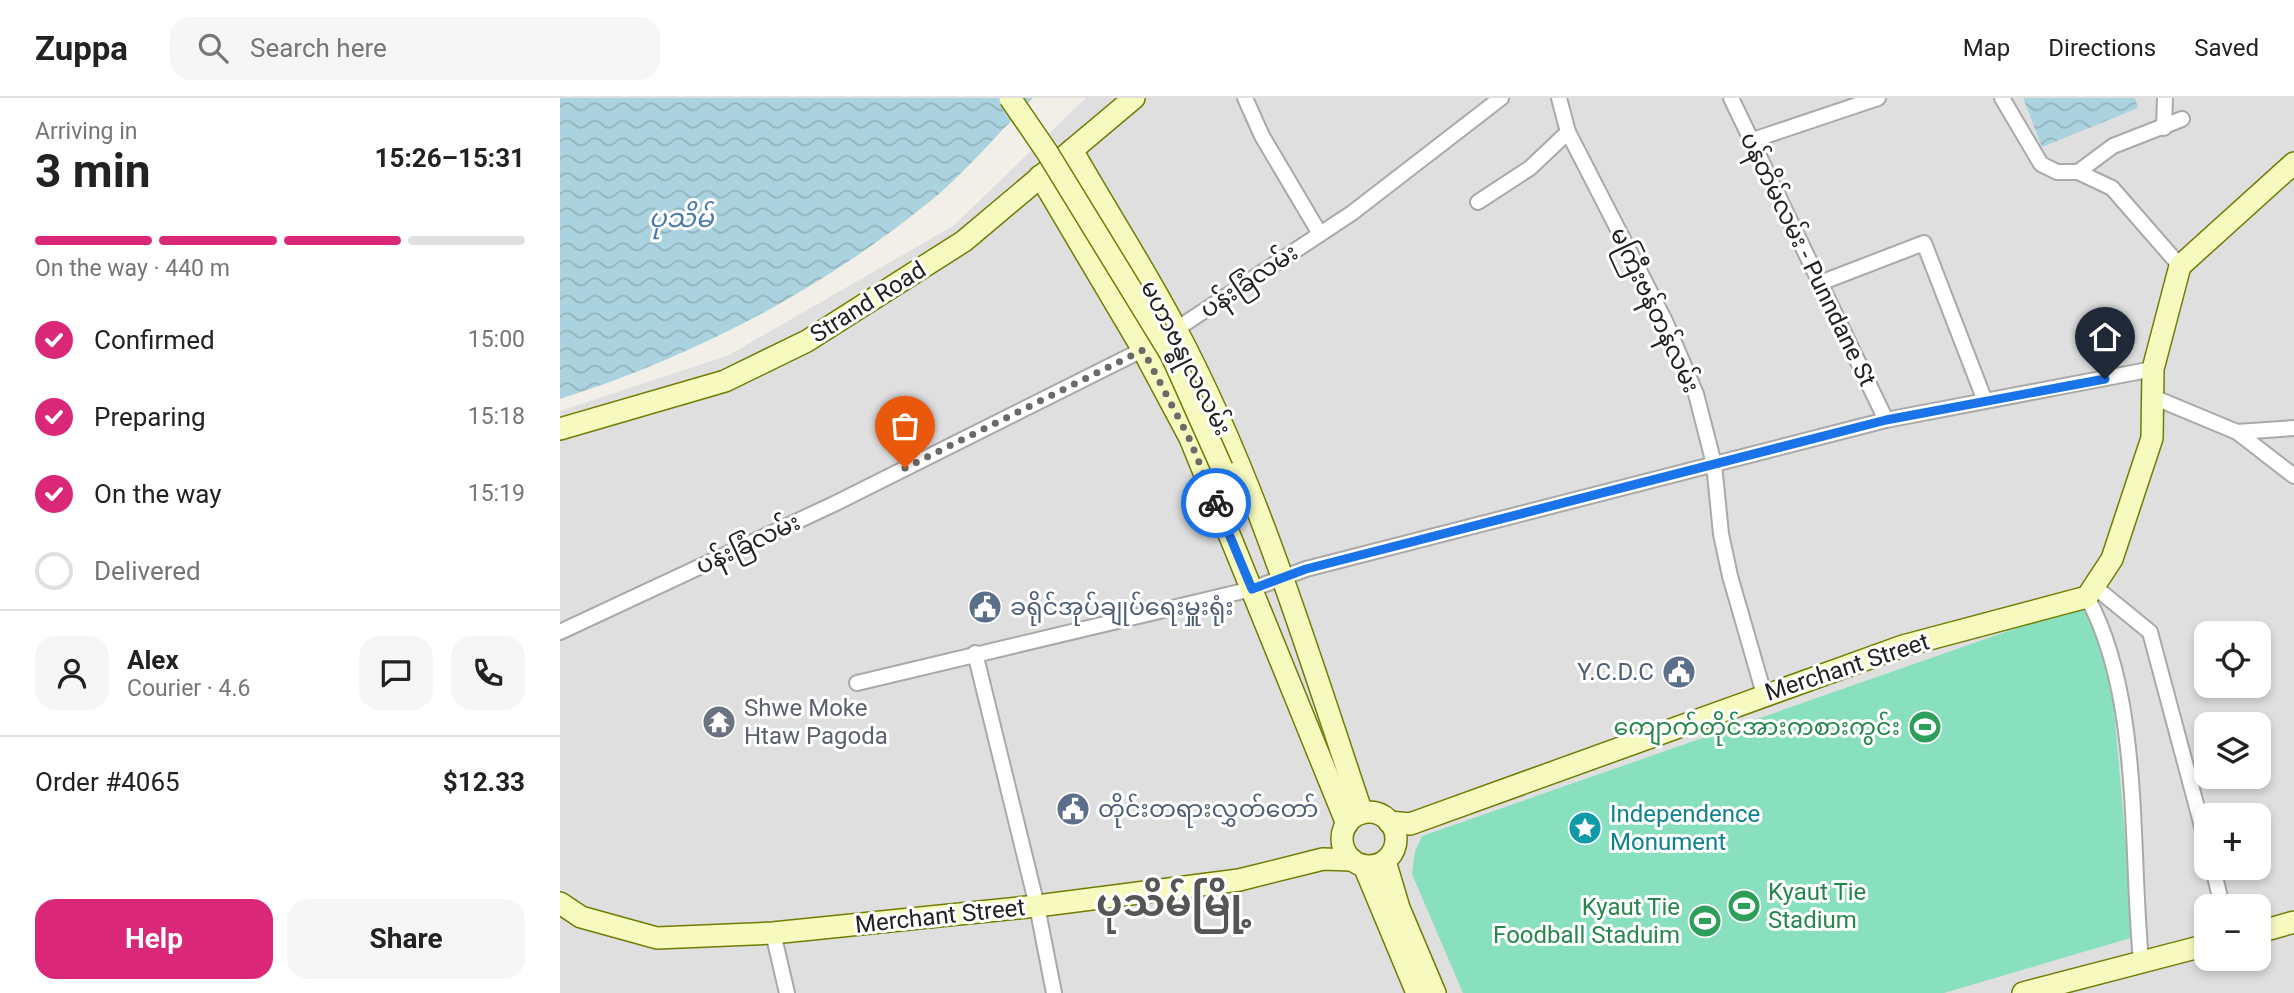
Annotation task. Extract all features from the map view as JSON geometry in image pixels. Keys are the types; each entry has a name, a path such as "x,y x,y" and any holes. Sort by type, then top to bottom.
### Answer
{"main road":[{"path":"1010,98 1047,152 1172,355 1222,468 1251,496"},
{"name":"Strand Road","path":"560,429 724,381 807,341 964,241 1134,98"},
{"name":"မဟာဗန္ဓုလလမ်း","path":"1072,150 1176,329 1251,496 1282,576 1353,841"},
{"path":"2092,592 2112,559 2152,438 2153,369 2180,266 2294,163"},
{"path":"1040,176 1143,350 1189,438 1417,993"},
{"path":"1218,507 1222,468"},
{"name":"Merchant Street","path":"1398,829 1764,694 1903,646 2092,592"},
{"path":"1353,841 1377,814 1398,829 1392,854 1385,861"},
{"path":"1353,841 1385,861 1399,908 1435,993"},
{"name":"Merchant Street","path":"560,903 581,917 657,938 773,933 1037,906 1239,880 1323,859 1353,841"},
{"path":"2271,929 2294,922"},
{"path":"2023,993 2194,948"}],"street":[{"name":"ပန်းခြံလမ်း","path":"560,632 834,504 1143,350 1320,234 1501,98"},
{"name":"မကြီးဗန်တန်လမ်း","path":"1559,98 1569,132 1665,321 1696,394 1714,464 1721,534 1730,576 1764,694"},
{"name":"ပန်တိမ်လမ်း - Punndane St","path":"1731,98 1886,420"},
{"path":"1750,141 1878,98"},
{"path":"2001,98 2041,164 2057,172 2078,172 2112,188 2180,266"},
{"path":"2164,128 2165,98"},
{"path":"1252,101 1262,136 1320,234"},
{"path":"2078,172 2113,146 2182,119"},
{"path":"1478,202 1530,168 1569,132"},
{"path":"1820,283 1924,243 1985,401"},
{"path":"857,683 1252,589 1282,576 1886,420 2153,369"},
{"path":"2153,397 2237,432 2294,476"},
{"path":"2237,432 2294,428"},
{"path":"2092,592 2150,632 2196,803"},
{"path":"2092,592 2120,693 2137,855 2141,960"},
{"path":"975,653 1037,906 1054,993"},
{"path":"773,933 787,993"}],"shaded area":[{"path":"1086,98 2294,98 2294,993 560,993 560,411 729,355 953,226"}],"green space":[{"name":"ကျောက်တိုင်အားကစားကွင်း","path":"2083,605 2106,618 2134,937 1944,993 1463,993 1412,874 1415,851 1422,836"}],"water":[{"name":"ပုသိမ်","path":"560,98 1033,98 969,165 928,203 843,265 799,293 706,342 610,382 560,399"},
{"path":"2023,98 2135,98 2138,108 2042,147"}],"way so far":[{"path":"905,468 1143,350 1189,438 1216,503"}],"place":[{"name":"ခရိုင်အုပ်ချုပ်ရေးမှူးရုံး","path":"985,607"},
{"name":"Y.C.D.C","path":"1679,672"},
{"name":"Shwe Moke Htaw Pagoda","path":"719,722"},
{"name":"ကျောက်တိုင်အားကစားကွင်း","path":"1925,727"},
{"name":"တိုင်းတရားလွှတ်တော်","path":"1073,809"},
{"name":"Independence Monument","path":"1585,828"},
{"name":"Kyaut Tie Stadium","path":"1744,906"},
{"name":"Kyaut Tie Foodball Staduim","path":"1705,921"}],"district":[{"name":"ပုသိမ်မြို့","path":"1174,903"}],"route":[{"path":"1216,503 1252,589 1306,569 1886,420 2105,379"}]}
